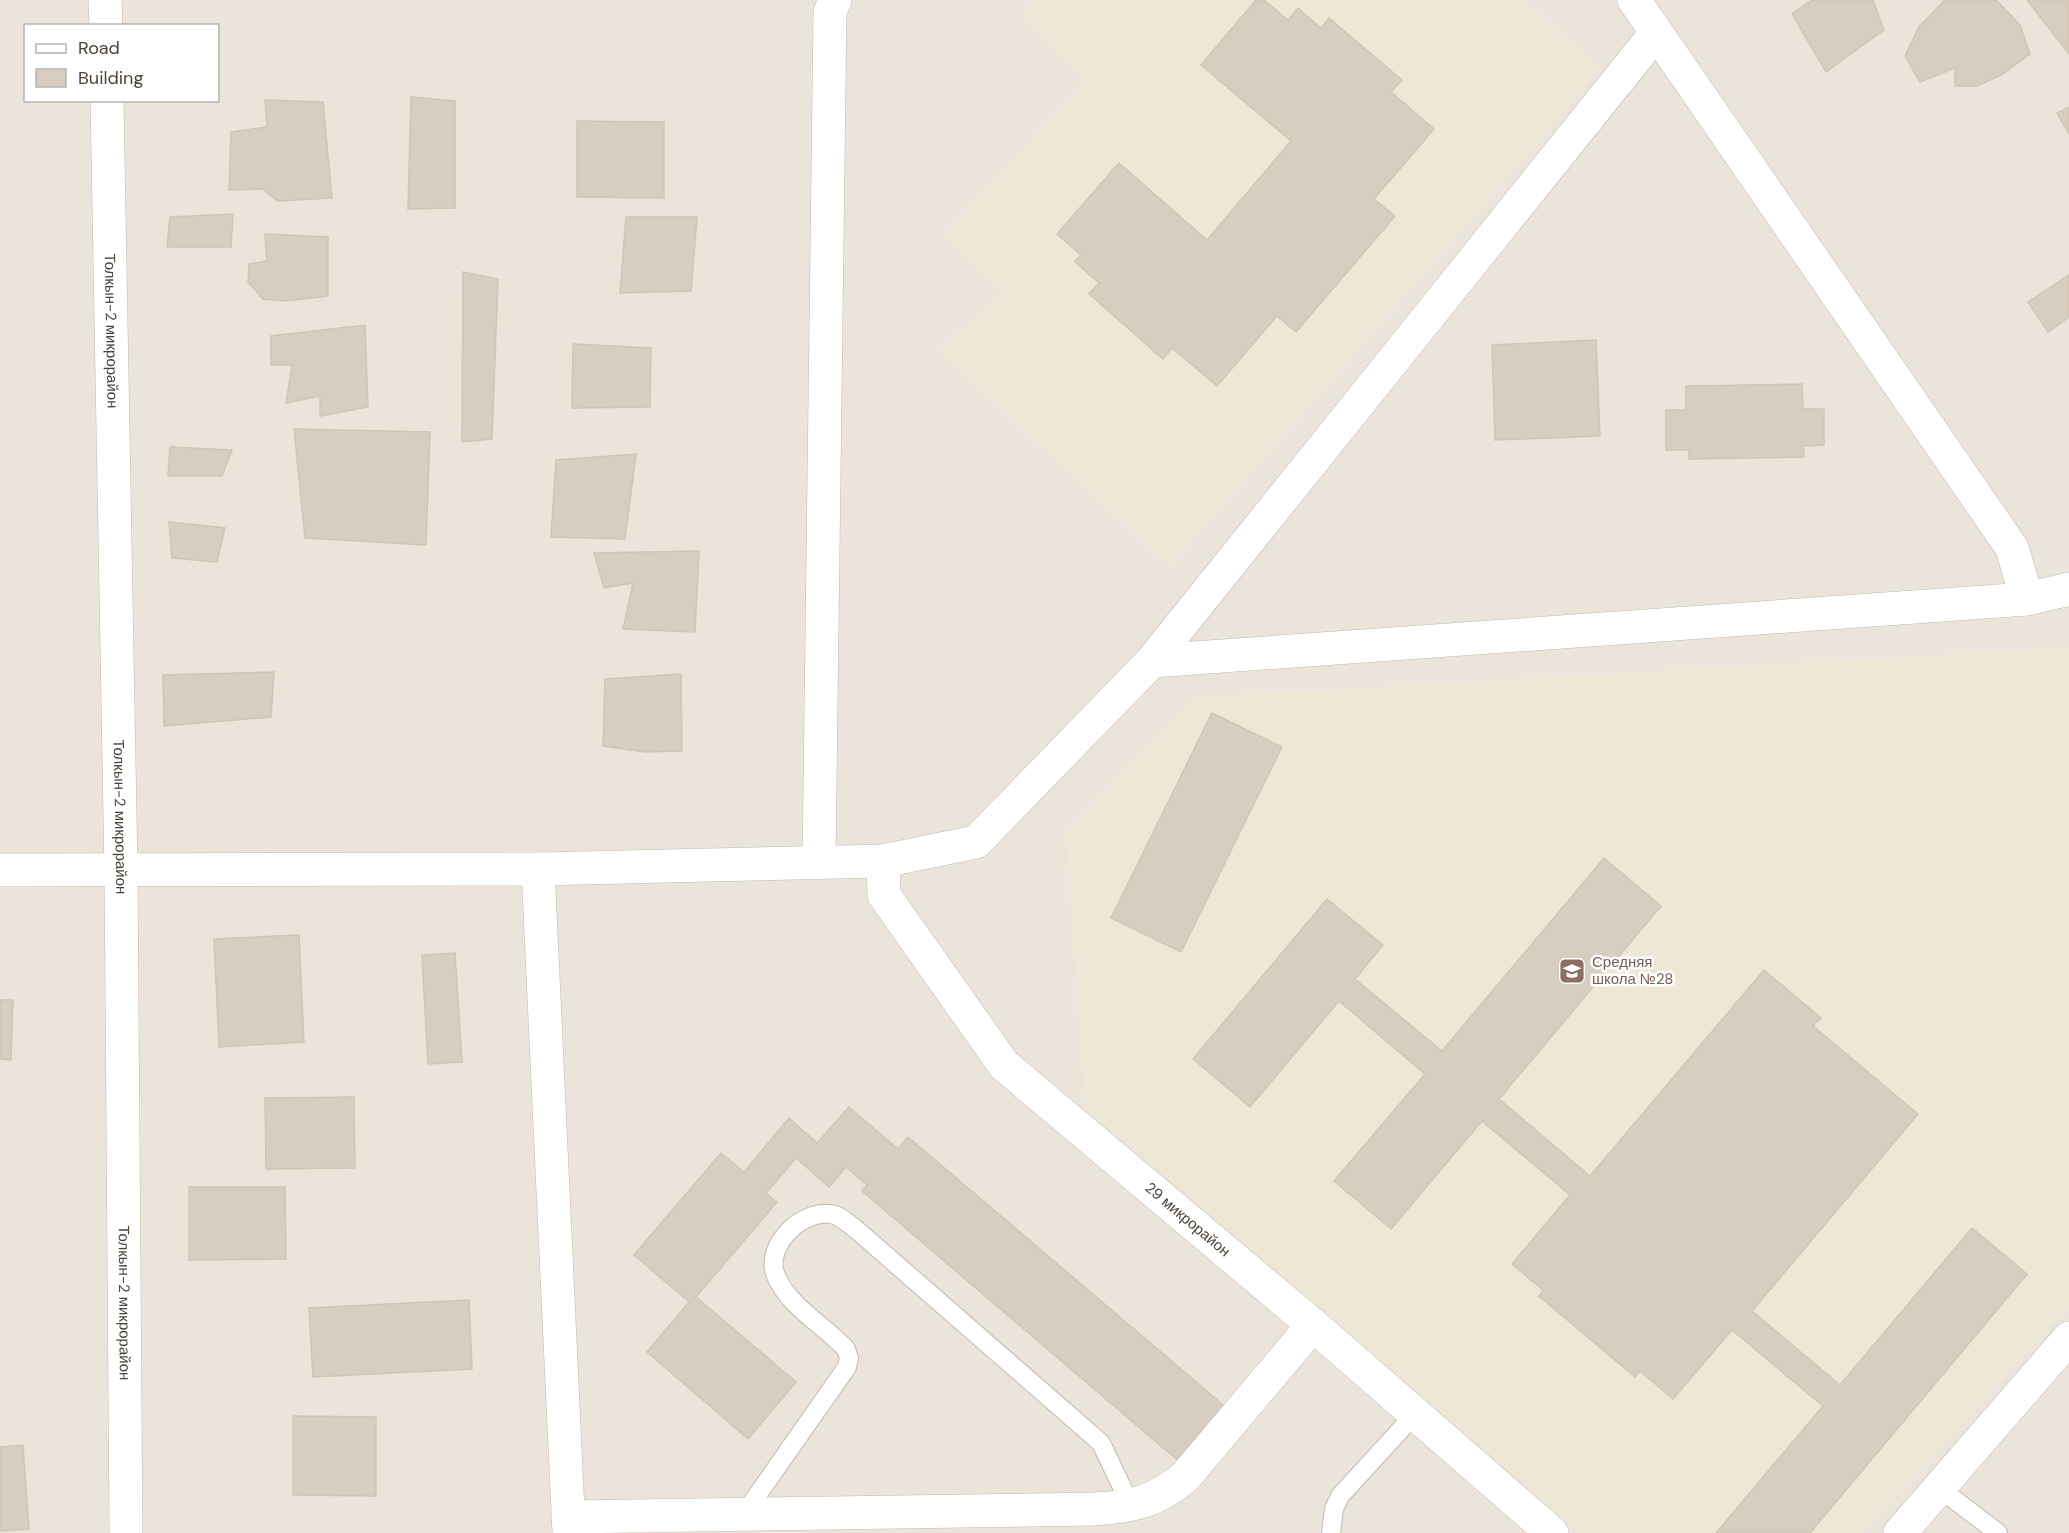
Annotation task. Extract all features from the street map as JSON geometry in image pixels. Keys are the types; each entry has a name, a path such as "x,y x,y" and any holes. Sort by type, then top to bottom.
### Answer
{"street":[{"path":"105,0 106,24"},
{"path":"819,863 830,12 835,0"},
{"path":"1634,0 2012,548 2027,599"},
{"path":"0,870 538,869 819,863 883,861 976,842 1152,661 1656,33"},
{"name":"Толкын-2 микрорайон","path":"107,102 121,871 126,1533"},
{"path":"1152,661 2027,599 2069,589"},
{"name":"29 микрорайон","path":"883,861 884,895 1004,1065 1313,1325 1552,1533"},
{"path":"538,869 568,1525 744,1514 1093,1509 1131,1506 1167,1492 1185,1476 1313,1325"},
{"path":"1900,1533 2069,1338"}],"lane":[{"path":"744,1514 848,1367 849,1358 846,1349 792,1301 775,1275 772,1262 777,1248 796,1224 808,1217 822,1214 837,1215 858,1231 1101,1443 1131,1506"},
{"path":"1331,1533 1334,1509 1341,1496 1416,1414"},
{"path":"1940,1488 1998,1533"}],"shaded area":[{"path":"0,0 2069,0 2069,1533 0,1533"},
{"path":"1032,0 1521,0 1600,68 1170,565 940,350 1005,293 944,235 1087,82 1022,13"},
{"name":"Средняя школа №28","path":"2069,648 2069,1306 1861,1533 1579,1533 1086,1109 1066,833 1195,698"}],"building":[{"path":"1256,0 1264,0 1288,20 1298,8 1321,28 1329,18 1402,80 1391,92 1434,129 1374,199 1395,216 1296,332 1277,316 1217,386 1172,348 1163,359 1089,294 1099,283 1075,262 1081,255 1057,234 1119,163 1207,240 1291,141 1201,65"},
{"path":"1812,0 1873,0 1884,30 1826,72 1792,14"},
{"path":"1945,0 1996,0 2020,25 2030,54 2001,75 1977,86 1955,86 1955,68 1920,82 1905,56 1919,27"},
{"path":"2027,0 2069,0 2069,54"},
{"path":"411,97 455,101 455,208 408,209"},
{"path":"265,100 323,102 332,198 277,201 263,189 229,190 231,132 267,127"},
{"path":"2069,107 2069,134 2057,113"},
{"path":"577,121 664,122 664,198 577,197"},
{"path":"233,214 231,247 167,247 170,217"},
{"path":"626,217 697,217 691,291 620,293"},
{"path":"265,234 328,237 328,296 285,301 263,299 248,282 249,264 267,261"},
{"path":"463,272 498,279 492,439 462,442"},
{"path":"2069,275 2069,317 2048,332 2028,302"},
{"path":"365,325 368,407 320,416 320,396 286,403 292,365 271,365 271,336"},
{"path":"1596,340 1600,436 1495,440 1492,345"},
{"path":"573,344 651,348 650,407 572,408"},
{"path":"1802,384 1803,409 1824,409 1824,445 1803,446 1804,457 1689,459 1689,450 1666,450 1666,410 1686,410 1686,386"},
{"path":"294,429 430,432 426,545 305,538"},
{"path":"170,447 232,450 222,476 168,476"},
{"path":"636,454 625,539 551,537 556,460"},
{"path":"169,522 225,528 217,562 172,558"},
{"path":"699,551 695,632 623,629 633,583 604,588 594,553"},
{"path":"274,672 271,717 164,726 163,675"},
{"path":"681,674 682,751 645,752 603,746 605,679"},
{"path":"1212,713 1282,747 1181,952 1111,918"},
{"path":"1604,858 1661,906 1499,1099 1590,1176 1764,970 1821,1018 1813,1026 1918,1114 1752,1311 1840,1385 1972,1228 2027,1274 1810,1533 1716,1533 1823,1406 1732,1330 1673,1399 1640,1371 1635,1377 1539,1296 1543,1290 1512,1264 1570,1195 1482,1121 1391,1229 1334,1181 1425,1074 1339,1001 1250,1107 1193,1059 1327,899 1383,945 1355,979 1442,1051"},
{"path":"299,935 304,1042 219,1047 214,939"},
{"path":"455,953 462,1062 428,1064 422,955"},
{"path":"0,1000 13,1000 11,1060 0,1059"},
{"path":"354,1097 355,1168 266,1169 265,1098"},
{"path":"849,1107 898,1149 908,1137 1228,1409 1182,1464 862,1191 867,1185 846,1167 829,1187 796,1158 766,1193 777,1202 696,1297 796,1382 748,1439 647,1352 689,1302 634,1255 721,1153 744,1172 789,1118 817,1143"},
{"path":"189,1187 285,1187 286,1259 189,1260"},
{"path":"469,1300 472,1369 313,1377 309,1308"},
{"path":"293,1416 376,1417 376,1496 293,1495"},
{"path":"23,1445 29,1529 0,1531 0,1447"}],"place":[{"name":"Средняя школа №28","path":"1572,971"}]}
